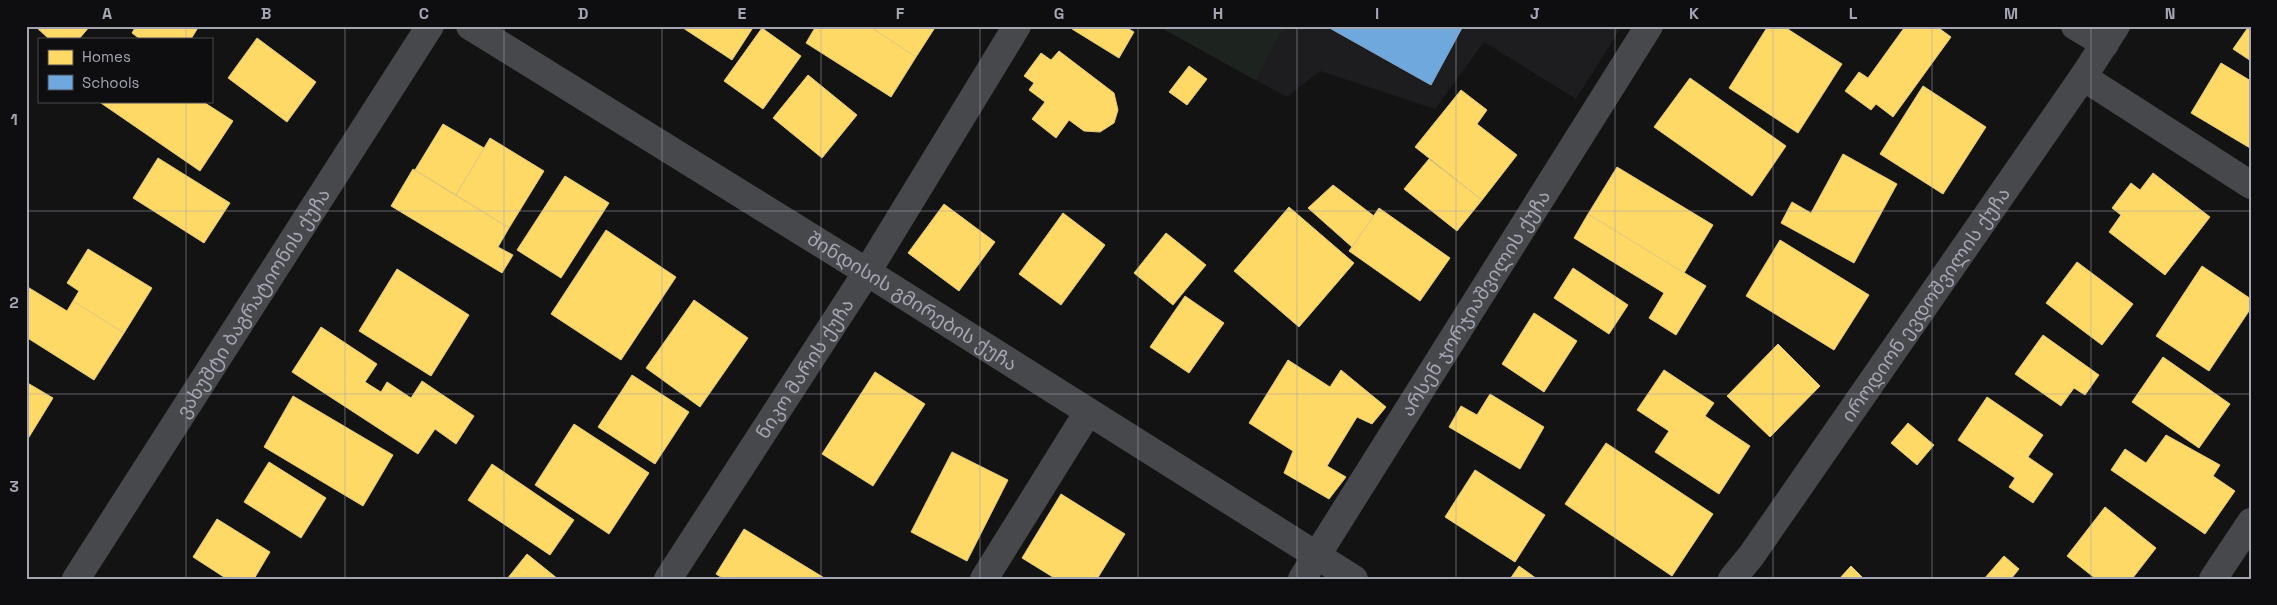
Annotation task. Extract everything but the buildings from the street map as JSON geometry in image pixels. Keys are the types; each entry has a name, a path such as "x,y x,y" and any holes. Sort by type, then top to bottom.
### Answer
{"street":[{"name":"ვახუშტი ბაგრატიონის ქუჩა","path":"76,579 430,26"},
{"name":"შინდისის გმირების ქუჩა","path":"470,26 867,272 1354,579"},
{"name":"ნიკო მარის ქუჩა","path":"668,579 867,272 1017,26"},
{"name":"არსენ ჯორჯიაშვილის ქუჩა","path":"1302,579 1649,26"},
{"path":"2075,26 2110,35"},
{"name":"იროდიონ ევდოშვილის ქუჩა","path":"1732,579 1751,556 2083,77 2110,35"},
{"path":"2083,77 2251,185"},
{"path":"984,579 1088,412"},
{"path":"2213,579 2251,522"}],"shaded area":[{"path":"1158,26 1622,26 1576,99 1484,42 1435,109 1320,71 1287,97"},
{"path":"1158,26 1285,26 1255,80"}]}
